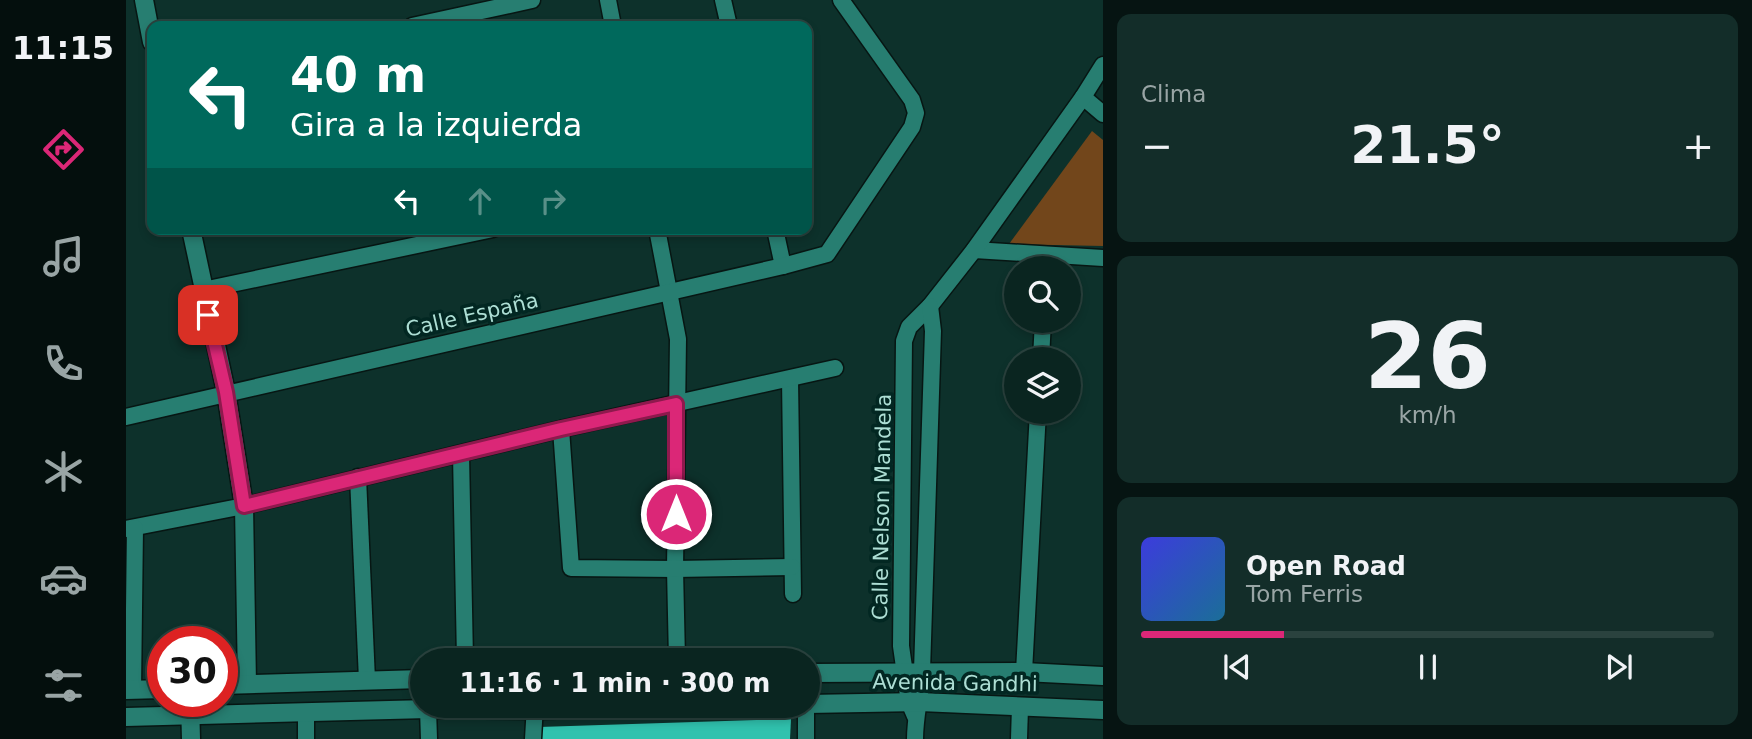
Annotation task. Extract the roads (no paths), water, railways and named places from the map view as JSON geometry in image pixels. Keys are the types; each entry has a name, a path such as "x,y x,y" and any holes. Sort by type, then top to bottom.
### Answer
{"street":[{"path":"144,0 148,21"},
{"path":"435,21 532,0"},
{"path":"608,0 613,21"},
{"path":"723,0 728,21"},
{"name":"Calle España","path":"126,417 827,254 912,127 916,113 912,100 841,0"},
{"name":"Calle Nelson Mandela","path":"915,707 904,671 901,646 904,341 909,327 930,306 974,250 1103,65"},
{"path":"1083,97 1103,114"},
{"path":"192,235 226,392 244,506 247,684"},
{"path":"203,290 464,235"},
{"path":"658,235 678,339 677,648"},
{"path":"776,235 783,266"},
{"path":"974,250 1010,256"},
{"path":"1081,260 1103,258"},
{"name":"Calle Nelson Mandela","path":"915,739 915,707 922,671 933,331 930,306"},
{"path":"147,689 129,690 131,528 244,506 561,429 835,368"},
{"path":"790,379 793,594"},
{"path":"1024,672 1037,424"},
{"path":"561,429 572,568 792,567"},
{"path":"461,454 465,648"},
{"path":"358,477 367,680"},
{"name":"Avenida Gandhi","path":"820,673 1024,672 1103,677"},
{"path":"238,684 410,679"},
{"name":"Avenida Gandhi","path":"820,705 1103,710"},
{"path":"1019,739 1020,707"},
{"path":"238,710 410,709"},
{"path":"306,712 306,739"},
{"path":"126,718 147,715"},
{"path":"190,717 191,739"},
{"path":"428,718 429,739"},
{"path":"533,739 534,718"},
{"path":"806,718 806,739"}]}
